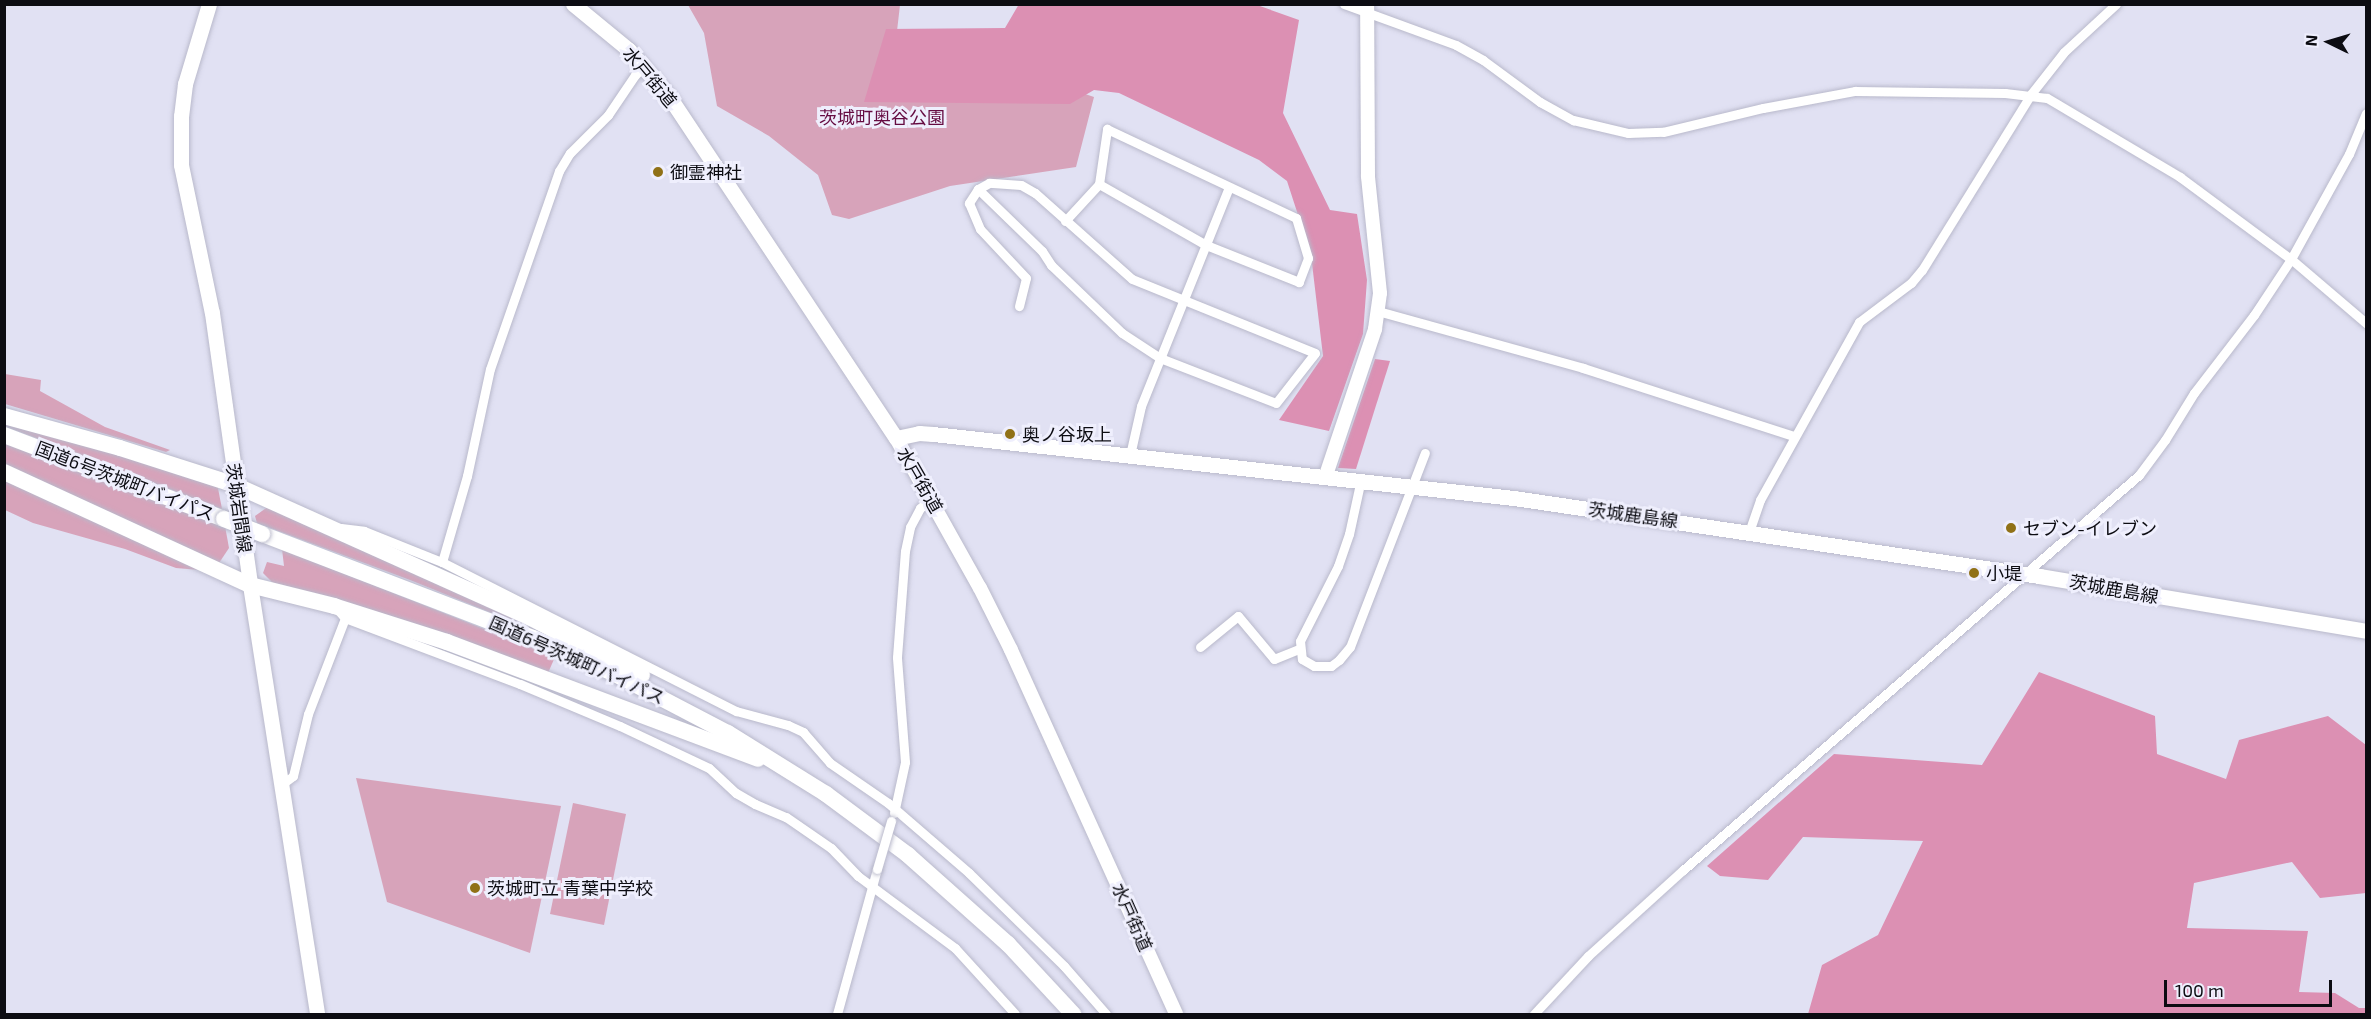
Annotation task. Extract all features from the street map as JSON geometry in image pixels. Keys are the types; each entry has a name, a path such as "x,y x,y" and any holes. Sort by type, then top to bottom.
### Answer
{"highway":[{"path":"4,416 120,448 235,485 529,617 737,727 759,751"},
{"name":"国道6号茨城町バイパス","path":"4,435 533,638 665,699 759,751 800,777 900,849 1008,944 1073,1014"},
{"path":"4,472 250,585 469,650 800,777"}],"main road":[{"name":"茨城岩間線","path":"209,4 185,84 181,116 181,165 212,313 235,485 317,1014"},
{"name":"水戸街道","path":"573,4 613,34 645,65 693,131 896,438"},
{"name":"茨城鹿島線","path":"896,438 919,433 933,434 1414,485 2026,574 2367,631"}],"street":[{"path":"1344,4 1367,9 1456,45 1483,60 1540,102 1573,120 1628,133 1663,132 1763,108 1855,91 2031,94 2047,98 2180,177 2291,259 2367,323"},
{"path":"1749,532 1760,500 1859,322 1911,283 1922,270 2031,94 2064,52 2116,4"},
{"path":"1326,475 1371,344 1378,311 1379,268 1368,176 1367,9"},
{"path":"442,562 467,476 490,369 559,171 570,153 608,115 635,75 645,65"},
{"path":"1534,1014 1588,956 1683,870 2139,476 2166,440 2194,393 2254,315 2291,259 2349,154 2367,113"},
{"path":"1065,221 1099,184 1107,129 1296,218 1308,258 1299,282 1206,245 1099,184"},
{"path":"978,189 1042,251 1051,265 1122,333 1160,358 1276,403 1315,353 1182,302 1124,274 1035,193 1021,185 989,183 978,189 969,203 980,229 1026,278 1018,306"},
{"path":"1130,455 1141,406 1229,187"},
{"path":"1378,311 1583,368 1794,436"},
{"name":"水戸街道","path":"896,438 932,498 1011,650 1176,1014"},
{"path":"1361,479 1349,534 1338,566 1300,641 1299,649 1305,663 1323,667 1339,660 1350,647 1425,453"},
{"path":"837,1014 871,885 895,810 905,762 898,704 897,657 905,551 910,527 920,508 932,498"},
{"path":"329,529 364,531 442,562 736,711 788,724 803,732 830,763 895,810 1010,913 1064,966 1106,1014"},
{"path":"282,785 293,776 308,714 339,612 530,688 642,736 709,768 736,793 786,817 822,841 871,885 954,948 1015,1014"},
{"path":"1200,647 1238,616 1274,659 1299,649"}],"green space":[{"name":"茨城町奥谷公園","path":"688,5 900,5 897,31 1094,97 1076,167 950,186 849,219 832,215 818,175 769,136 717,106 704,33"},
{"path":"5,374 41,380 40,391 105,427 170,450 166,452 5,404"},
{"path":"4,421 217,483 222,509 5,426"},
{"path":"4,441 225,526 229,548 219,563 5,466"},
{"path":"4,477 200,570 176,568 125,549 33,523 5,510"},
{"path":"269,506 564,642 410,580 257,523 255,516"},
{"path":"282,549 555,657 548,673 275,585 263,573 267,562 284,566"},
{"path":"356,778 561,806 530,953 387,902"},
{"path":"573,803 626,814 604,925 550,914"}],"shaded area":[{"path":"1019,4 1257,5 1299,20 1283,113 1330,210 1357,214 1367,280 1363,334 1329,431 1279,420 1323,356 1311,255 1287,181 1259,160 1119,93 1094,90 1070,104 864,102 886,29 1005,28"},
{"path":"1375,359 1390,361 1356,469 1338,468"},
{"path":"2039,672 2155,716 2157,754 2226,779 2239,740 2328,716 2366,745 2366,893 2320,898 2292,862 2194,883 2187,928 2308,931 2299,992 2335,993 2359,1008 2366,1008 2366,1014 1808,1014 1822,965 1878,935 1923,841 1803,837 1768,880 1720,876 1707,866 1834,754 1982,765"}],"place":[{"name":"御霊神社","path":"658,172"},
{"name":"奥ノ谷坂上","path":"1010,434"},
{"name":"セブン-イレブン","path":"2011,528"},
{"name":"小堤","path":"1974,573"},
{"name":"茨城町立 青葉中学校","path":"475,888"}]}
